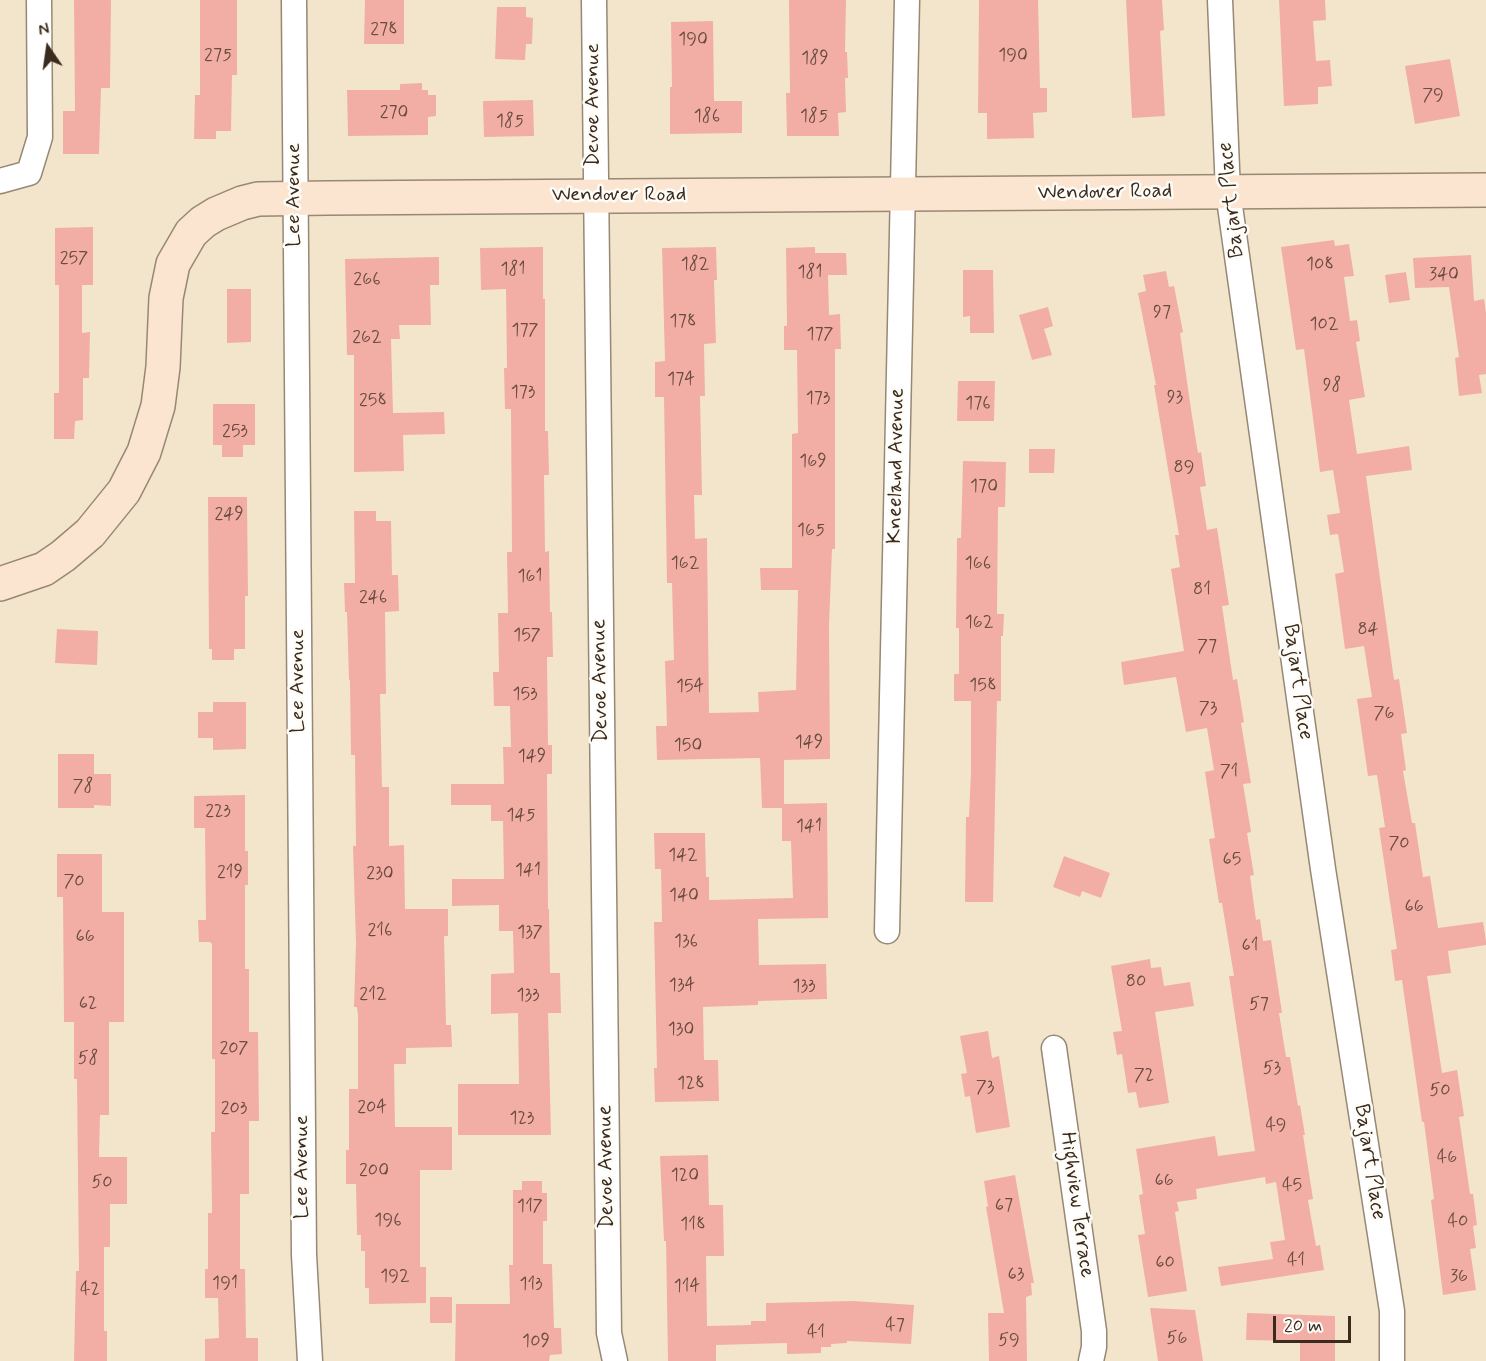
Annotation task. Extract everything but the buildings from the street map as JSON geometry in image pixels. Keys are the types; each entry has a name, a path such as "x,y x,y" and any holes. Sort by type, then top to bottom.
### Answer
{"street":[{"path":"0,182 29,173 40,137 39,0"},
{"name":"Lee Avenue","path":"294,0 304,1255 310,1361"},
{"name":"Devoe Avenue","path":"594,0 609,1333 615,1361"},
{"name":"Kneeland Avenue","path":"887,931 907,0"},
{"name":"Bajart Place","path":"1220,0 1228,192 1323,869 1392,1311 1392,1361"},
{"name":"Wendover Road","path":"0,584 44,569 79,543 111,510 135,472 151,435 159,406 163,367 165,298 173,264 191,233 216,214 242,203 258,199 295,198 1486,190"},
{"name":"Highview Terrace","path":"1054,1048 1094,1331 1091,1361"}]}
